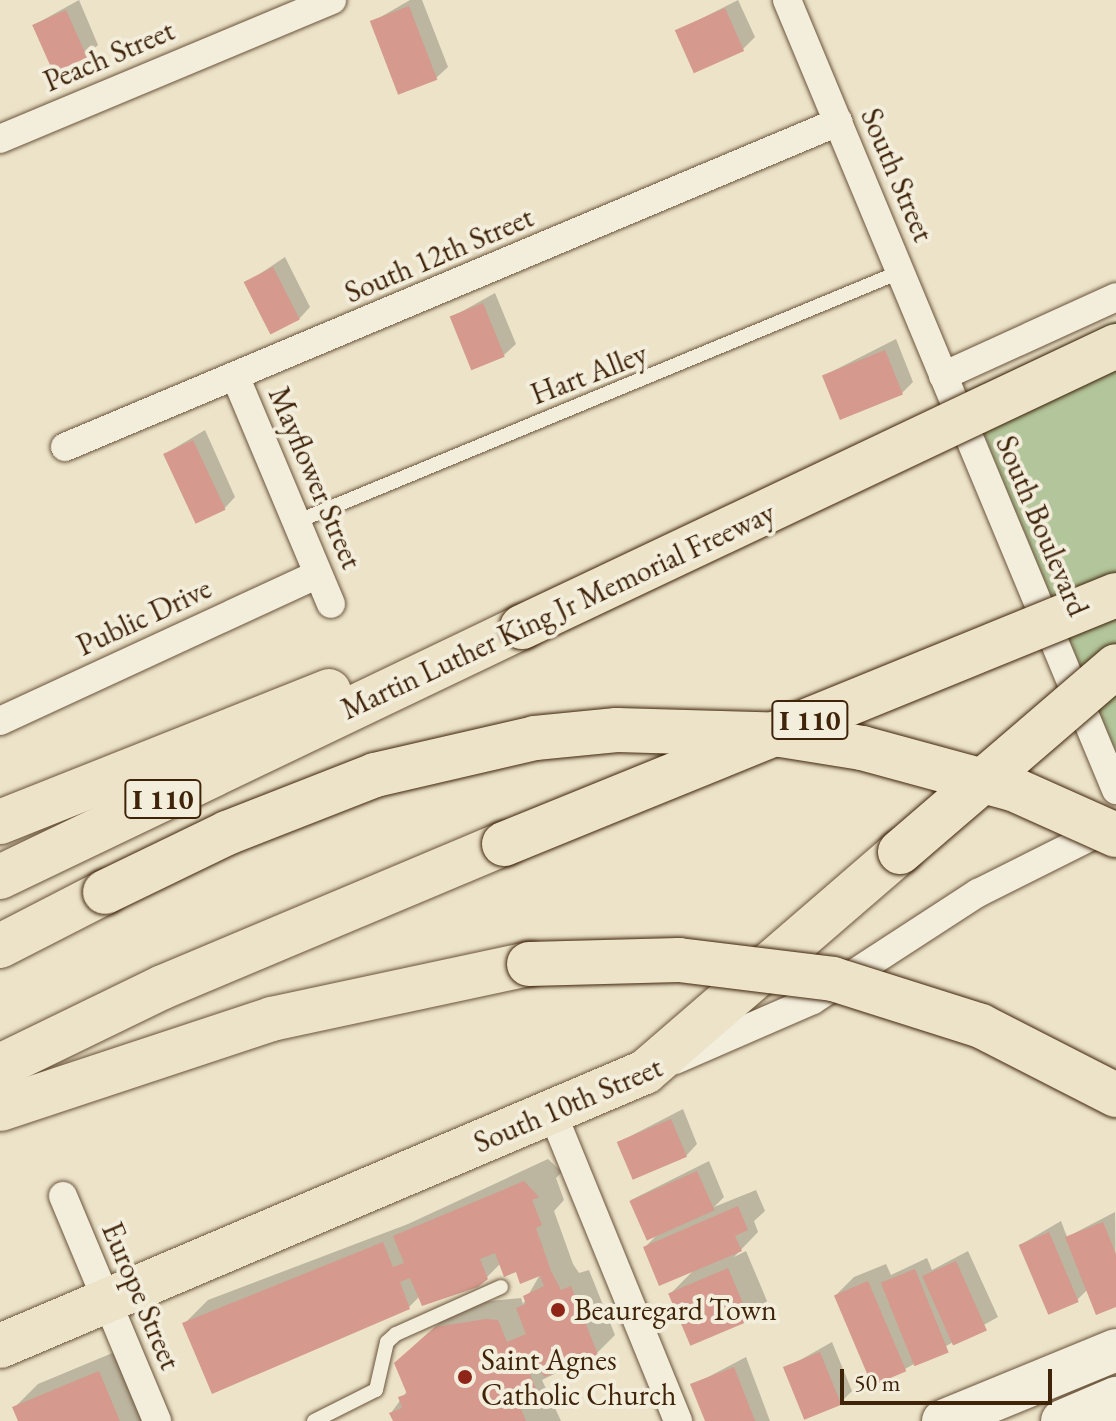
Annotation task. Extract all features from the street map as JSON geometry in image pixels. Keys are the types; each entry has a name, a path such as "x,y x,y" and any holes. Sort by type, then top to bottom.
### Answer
{"main road":[{"name":"Martin Luther King Jr Memorial Freeway","path":"0,877 321,708 522,627 1116,346"},
{"name":"I 110","path":"0,1066 177,981 1116,595"},
{"path":"645,1072 1116,666"},
{"path":"0,822 321,708"},
{"path":"0,946 227,833 375,775 535,738 617,730 781,735 892,754 1013,789 1116,835"},
{"path":"0,1109 272,1019 529,964 679,960 833,979 981,1026 1116,1095"},
{"name":"South 10th Street","path":"0,1346 645,1072"},
{"path":"943,1421 1116,1350"},
{"path":"1062,1421 1116,1398"}],"street":[{"name":"Peach Street","path":"0,139 332,0"},
{"name":"South Street","path":"787,0 943,376"},
{"name":"South 12th Street","path":"65,447 236,378 838,122"},
{"path":"943,376 1116,297"},
{"name":"South Boulevard","path":"943,376 1116,790"},
{"name":"Mayflower Street","path":"236,378 331,604"},
{"name":"Public Drive","path":"0,721 318,574"},
{"name":"South 10th Street","path":"645,1072 813,1000 1016,871 1116,824"},
{"path":"552,1112 678,1421"},
{"name":"Europe Street","path":"63,1196 157,1421"}],"lane":[{"name":"Hart Alley","path":"296,522 900,272"},
{"path":"314,1421 376,1390 387,1342 396,1334 501,1287"}],"green space":[{"path":"1116,321 1116,754 966,391"}],"building":[{"path":"409,6 437,80 398,95 370,21"},
{"path":"725,8 744,51 694,73 675,30"},
{"path":"66,10 87,58 53,73 32,25"},
{"path":"273,267 300,320 270,335 244,282"},
{"path":"483,303 505,357 471,370 450,316"},
{"path":"885,350 903,395 840,420 822,375"},
{"path":"193,440 226,510 196,524 163,454"},
{"path":"671,1119 687,1157 633,1180 617,1142"},
{"path":"697,1171 714,1210 647,1240 629,1201"},
{"path":"524,1181 539,1197 532,1200 542,1225 536,1228 551,1271 561,1290 571,1286 598,1355 544,1377 536,1360 526,1364 536,1389 516,1397 526,1421 393,1421 389,1413 402,1408 398,1397 407,1394 394,1363 435,1327 486,1319 498,1320 507,1342 526,1334 516,1308 526,1304 523,1296 544,1286 540,1276 520,1284 516,1272 504,1277 495,1253 480,1259 488,1279 478,1287 422,1306 410,1278 400,1282 410,1309 212,1394 182,1323 383,1242 393,1267 404,1263 393,1236"},
{"path":"738,1206 748,1230 735,1236 742,1251 659,1286 643,1247"},
{"path":"1103,1222 1116,1254 1116,1307 1096,1315 1065,1237"},
{"path":"1049,1232 1079,1302 1048,1315 1019,1245"},
{"path":"956,1261 987,1330 953,1345 922,1276"},
{"path":"728,1268 750,1320 690,1346 668,1293"},
{"path":"915,1269 949,1352 914,1366 881,1283"},
{"path":"868,1281 906,1371 872,1386 834,1295"},
{"path":"820,1352 841,1405 804,1420 783,1367"},
{"path":"734,1367 755,1421 705,1421 690,1384"},
{"path":"99,1371 120,1421 18,1421 12,1407"}],"place":[{"name":"Beauregard Town","path":"558,1310"},
{"name":"Saint Agnes Catholic Church","path":"465,1377"}]}
